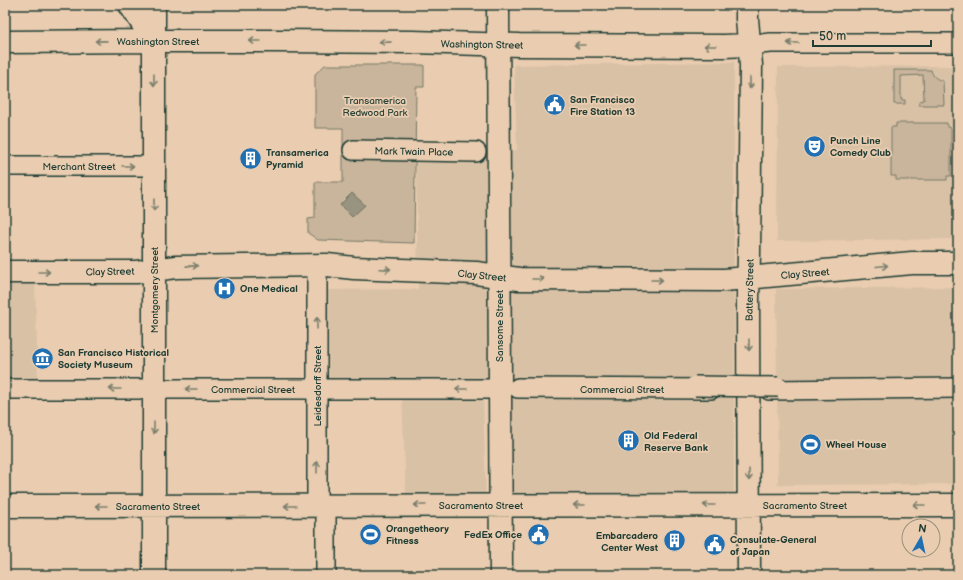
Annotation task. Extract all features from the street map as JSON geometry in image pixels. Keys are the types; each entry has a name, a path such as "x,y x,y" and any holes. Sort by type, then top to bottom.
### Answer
{"street":[{"path":"130,5 154,41"},
{"name":"Montgomery Street","path":"154,5 154,575"},
{"name":"Sansome Street","path":"498,5 499,276 509,389 501,505 501,575"},
{"name":"Battery Street","path":"747,5 750,65 748,300 749,575"},
{"name":"Washington Street","path":"5,42 309,41 724,46 772,43 958,42"},
{"name":"Mark Twain Place","path":"353,150 476,152"},
{"name":"Merchant Street","path":"5,166 154,166"},
{"name":"Clay Street","path":"5,272 136,272 176,267 317,265 476,273 526,279 724,280 912,263 958,263"},
{"name":"Leidesdorff Street","path":"317,265 317,389 326,575"},
{"path":"700,382 788,388 958,386"},
{"path":"769,390 958,386"},
{"name":"Commercial Street","path":"5,389 725,389"},
{"name":"Sacramento Street","path":"5,506 958,505"}],"shaded area":[{"path":"734,62 734,492 512,494 509,381 325,381 327,290 418,289 416,153 517,150 514,65"},
{"path":"958,66 958,239 777,241 778,67"},
{"path":"352,193 365,205 352,217 340,205"},
{"path":"5,280 35,280 38,381 5,381"},
{"path":"958,287 958,484 778,485 776,289"},
{"path":"402,395 483,396 486,498 406,498"}],"green space":[{"name":"Transamerica Redwood Park","path":"325,65 424,65 424,87 416,87 414,243 318,240 308,233 308,219 315,218 315,182 343,182 343,128 315,128 315,74"},
{"path":"894,70 931,70 935,77 943,81 944,105 919,105 919,101 924,100 923,75 901,76 901,100 905,100 905,104 894,104"},
{"path":"896,123 947,123 947,127 951,128 951,176 947,176 947,180 896,180 896,176 891,176 891,127 896,127"}],"place":[{"name":"San Francisco Fire Station 13","path":"554,105"},
{"name":"Punch Line Comedy Club","path":"815,146"},
{"name":"Transamerica Pyramid","path":"250,158"},
{"name":"One Medical","path":"224,288"},
{"name":"San Francisco Historical Society Museum","path":"43,358"},
{"name":"Old Federal Reserve Bank","path":"629,441"},
{"name":"Wheel House","path":"811,444"},
{"name":"Orangetheory Fitness","path":"371,534"},
{"name":"FedEx Office","path":"538,534"},
{"name":"Embarcadero Center West","path":"674,541"},
{"name":"Consulate-General of Japan","path":"715,545"}]}
